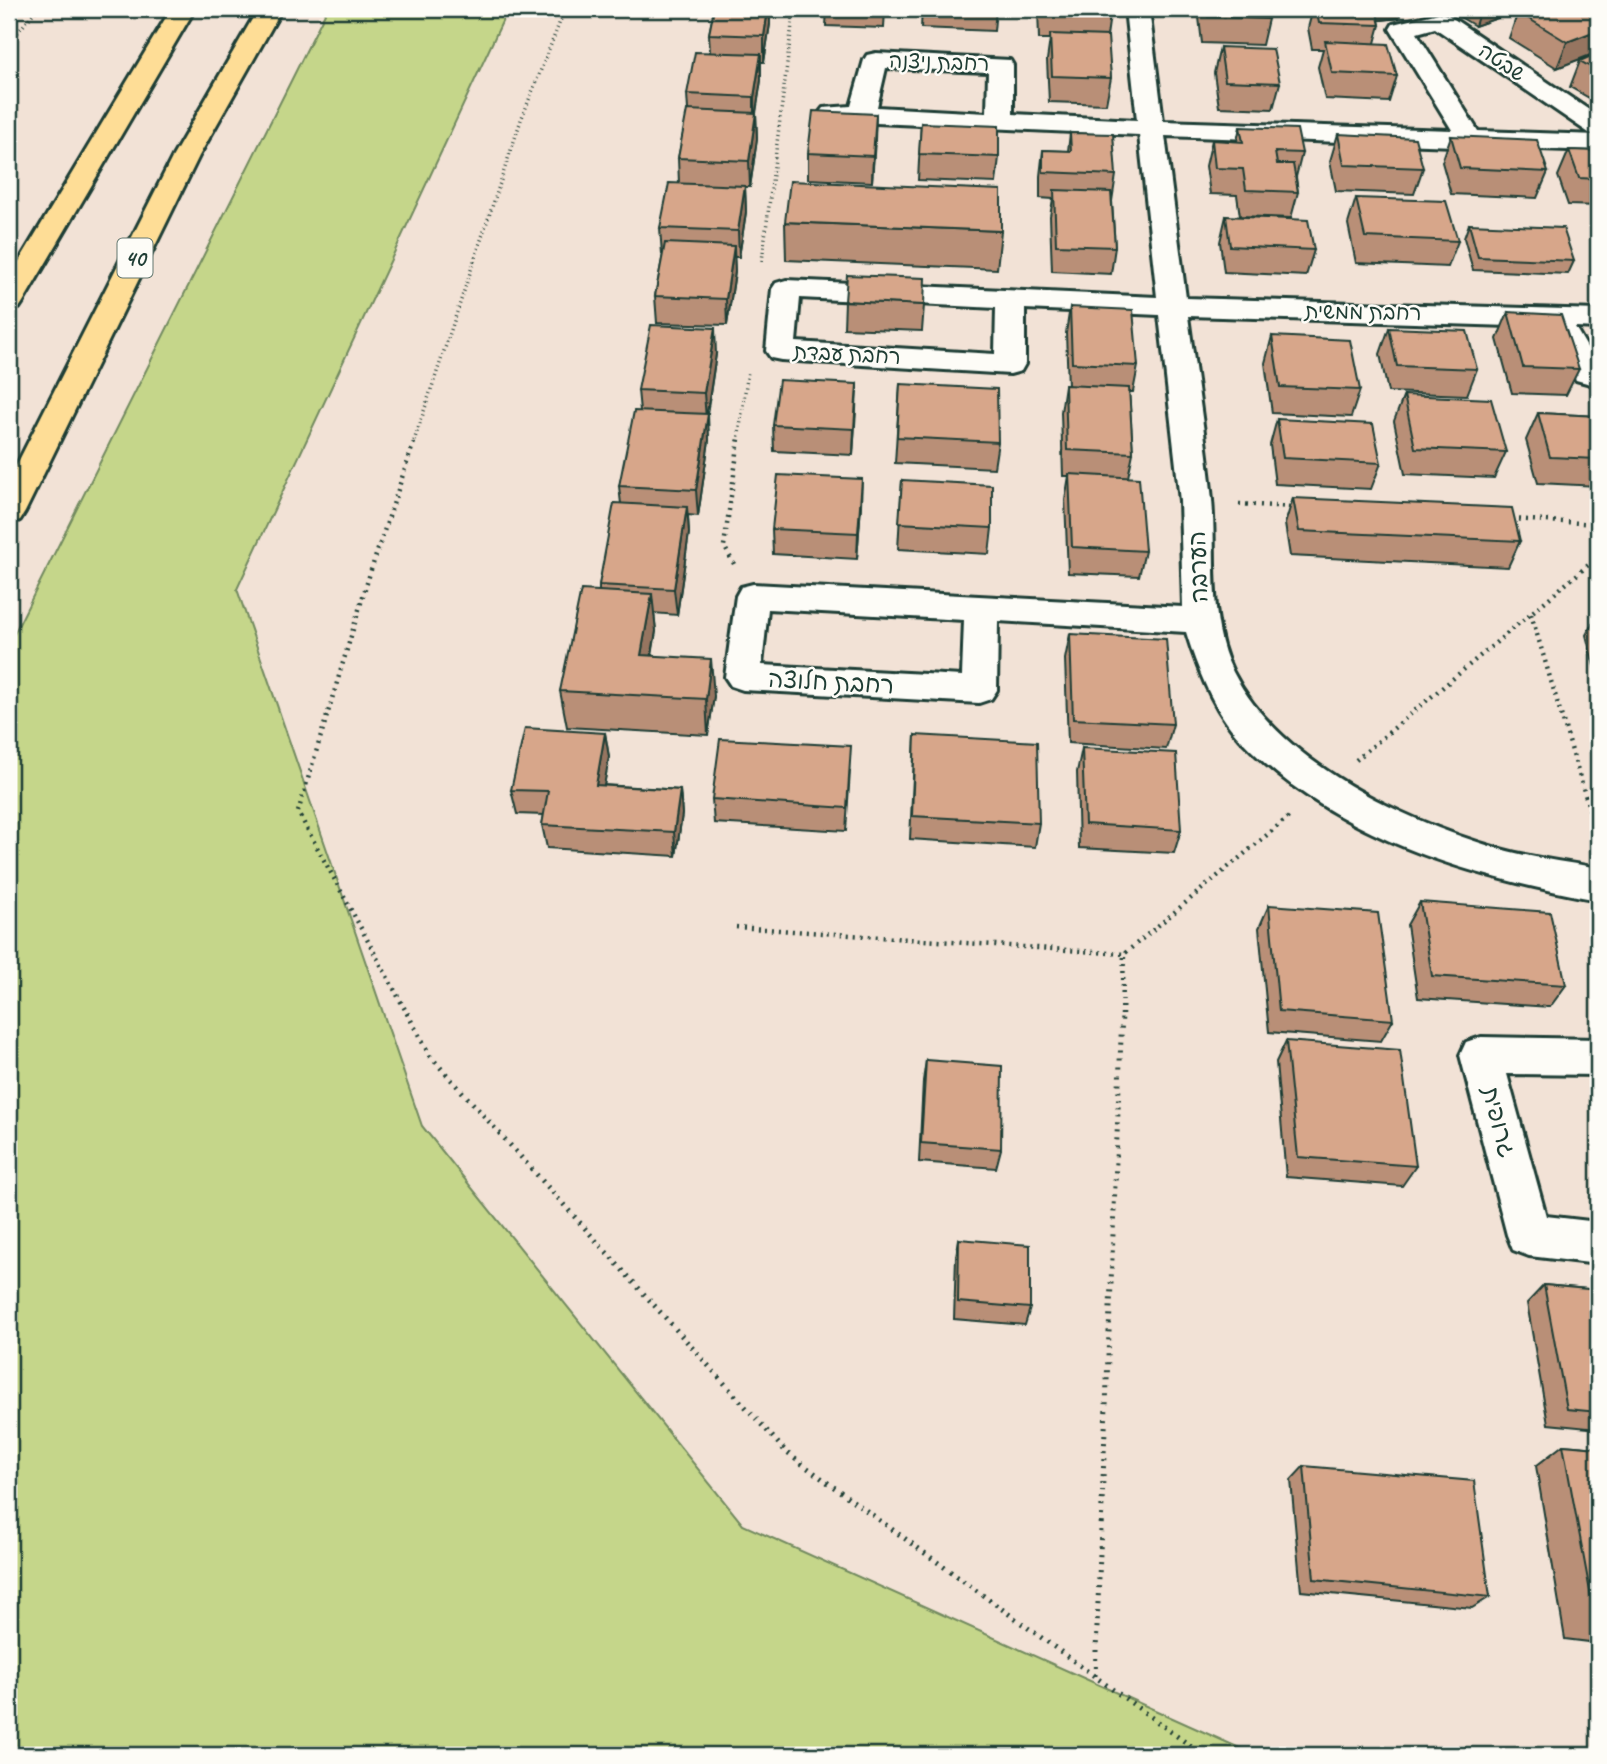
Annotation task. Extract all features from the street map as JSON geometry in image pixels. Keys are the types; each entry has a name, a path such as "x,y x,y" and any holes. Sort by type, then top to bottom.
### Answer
{"highway":[{"path":"9,302 183,9"},
{"name":"40","path":"9,512 186,156 270,9"}],"street":[{"name":"הערבה","path":"1137,9 1196,501 1200,620 1216,674 1252,729 1322,788 1381,821 1498,864 1598,884"},
{"name":"שבטה","path":"1470,139 1402,29 1439,20 1598,127"},
{"name":"רחבת ניצנה","path":"862,115 876,60 1001,65 1000,122"},
{"path":"832,113 1151,128 1598,143"},
{"name":"רחבת עבדת","path":"1011,299 1010,364 781,351 786,289 1011,299 1172,307"},
{"name":"רחבת ממשית","path":"1172,307 1598,319"},
{"path":"1554,317 1587,373 1598,376"},
{"name":"רחבת חלוצה","path":"981,608 979,690 743,677 753,596 981,608 1200,620"},
{"name":"גרופית","path":"1598,1057 1481,1055 1529,1235 1598,1243"}],"path":[{"path":"9,43 37,9"},
{"path":"565,9 516,133 370,573 298,813 430,1056 787,1453 1203,1755"},
{"path":"1196,501 1307,508"},
{"path":"1501,519 1598,524"},
{"path":"736,927 1124,954 1598,557"},
{"path":"1531,614 1598,838"},
{"path":"1095,1676 1124,954"}],"green space":[{"path":"327,9 508,9 237,589 422,1126 743,1525 1255,1755 9,1755 9,644"}],"building":[{"path":"714,9 768,9 764,36 709,34"},
{"path":"1042,9 1110,9 1110,15 1042,13"},
{"path":"1206,9 1266,9 1268,19 1208,17"},
{"path":"1316,9 1376,9 1380,25 1319,23"},
{"path":"1529,9 1580,9 1598,19 1598,30 1567,42 1518,12"},
{"path":"1050,34 1108,36 1111,78 1052,76"},
{"path":"1325,41 1388,44 1397,76 1332,73"},
{"path":"1220,47 1273,49 1280,83 1225,81"},
{"path":"695,52 761,54 754,97 687,94"},
{"path":"1598,53 1598,71 1580,61"},
{"path":"687,110 756,113 749,161 678,158"},
{"path":"813,111 876,114 873,156 808,153"},
{"path":"921,123 999,126 999,157 919,154"},
{"path":"1240,127 1297,129 1302,153 1275,152 1277,164 1293,164 1298,192 1246,190 1243,169 1215,168 1212,140 1243,142"},
{"path":"1070,133 1113,134 1116,175 1043,172 1043,150 1071,151"},
{"path":"1338,134 1415,138 1423,168 1344,165"},
{"path":"1451,136 1537,140 1548,172 1460,168"},
{"path":"1569,150 1598,151 1598,179 1579,178"},
{"path":"790,181 1001,190 1001,231 785,222"},
{"path":"669,183 745,186 738,231 660,228"},
{"path":"1054,190 1111,192 1115,247 1056,245"},
{"path":"1356,198 1446,201 1458,241 1365,237"},
{"path":"1226,216 1308,220 1314,250 1230,246"},
{"path":"1469,224 1563,228 1574,261 1478,257"},
{"path":"665,243 734,246 726,299 655,296"},
{"path":"847,275 925,278 924,305 845,301"},
{"path":"1070,307 1133,310 1138,366 1072,363"},
{"path":"1508,312 1561,315 1579,369 1523,367"},
{"path":"651,325 715,328 704,393 638,390"},
{"path":"1389,328 1467,331 1477,369 1397,366"},
{"path":"1272,336 1350,340 1360,390 1280,387"},
{"path":"779,380 857,384 854,429 773,425"},
{"path":"900,384 997,389 998,442 897,437"},
{"path":"1065,385 1129,388 1133,453 1067,450"},
{"path":"1404,395 1491,399 1506,452 1415,448"},
{"path":"634,411 708,414 696,490 619,486"},
{"path":"1538,413 1598,416 1598,459 1550,457"},
{"path":"1277,419 1373,424 1381,463 1283,458"},
{"path":"1069,474 1139,478 1145,551 1072,547"},
{"path":"778,475 862,479 858,533 772,529"},
{"path":"902,480 992,485 992,528 899,523"},
{"path":"1293,498 1512,508 1520,541 1299,531"},
{"path":"614,503 687,507 674,589 599,585"},
{"path":"581,590 652,594 641,655 711,659 706,699 560,691"},
{"path":"1070,634 1166,639 1173,724 1073,719"},
{"path":"525,728 605,733 596,785 680,790 674,832 542,825 548,791 511,790"},
{"path":"915,735 1037,742 1039,823 912,816"},
{"path":"720,739 851,746 847,808 712,799"},
{"path":"1082,748 1176,753 1181,830 1085,824"},
{"path":"1420,902 1550,912 1566,985 1432,976"},
{"path":"1269,905 1378,913 1393,1020 1279,1011"},
{"path":"1286,1041 1400,1050 1416,1166 1298,1157"},
{"path":"926,1060 1002,1066 1001,1149 921,1143"},
{"path":"959,1239 1030,1245 1030,1308 958,1302"},
{"path":"1544,1285 1598,1290 1598,1412 1567,1409"},
{"path":"1563,1445 1598,1448 1598,1624 1596,1624"},
{"path":"1304,1466 1474,1481 1490,1597 1314,1579"}]}
